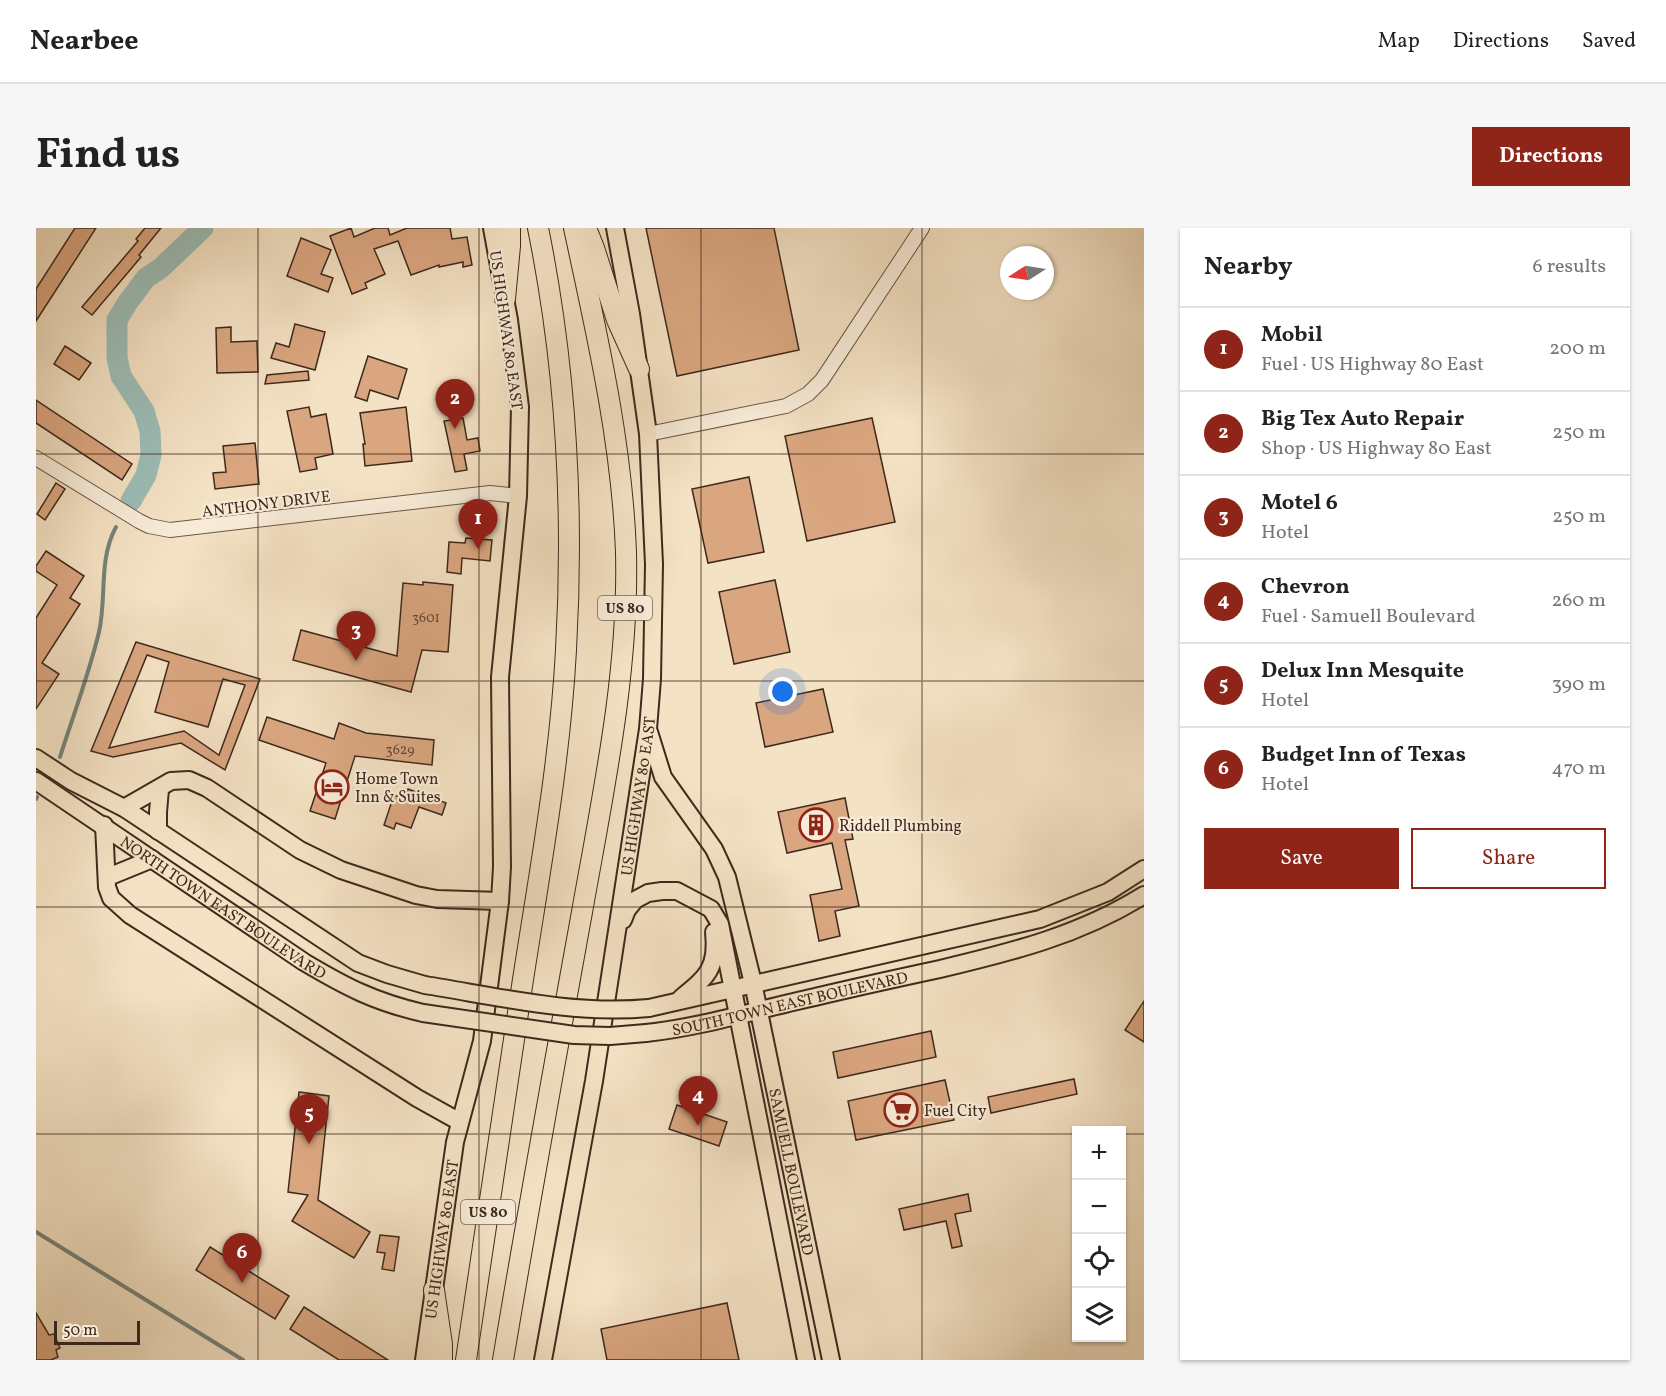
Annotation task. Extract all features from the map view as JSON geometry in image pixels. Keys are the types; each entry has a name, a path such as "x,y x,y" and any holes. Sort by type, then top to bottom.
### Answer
{"highway":[{"path":"505,299 510,228"},
{"name":"US 80","path":"466,1360 547,815 566,651 568,507 566,444 554,320 538,228"},
{"name":"US 80","path":"503,1360 605,780 622,670 626,551 618,465 598,340 574,228"},
{"path":"586,228 617,320 639,369"},
{"path":"434,1290 442,1344 442,1360"}],"main road":[{"name":"US HIGHWAY 80 EAST","path":"424,1360 455,1142 482,1041 500,901 502,867 500,677 518,496 520,407 518,381 492,228"},
{"name":"US HIGHWAY 80 EAST","path":"543,1360 594,1081 617,938 648,729 652,679 654,564 648,434 631,315 615,228"},
{"name":"SAMUELL BOULEVARD","path":"648,729 663,777 714,849 727,877 759,1010 831,1360"},
{"name":"NORTH TOWN EAST BOULEVARD","path":"36,758 71,781 124,808 358,963 426,985"},
{"path":"124,808 171,781 189,780 196,782 300,850 365,879 437,899 500,901"},
{"name":"NORTH TOWN EAST BOULEVARD","path":"36,781 304,962 346,987 388,1005 423,1013"},
{"path":"158,831 160,789"},
{"path":"104,825 107,887 111,898 130,915 417,1098 460,1122"},
{"path":"108,877 152,859"},
{"name":"SOUTH TOWN EAST BOULEVARD","path":"426,985 579,1009 616,1011 649,1008 1040,919 1108,892 1144,869"},
{"path":"617,938 627,910 635,900 648,893 677,891 699,903 713,927 716,952 706,977 678,1002"},
{"name":"SOUTH TOWN EAST BOULEVARD","path":"423,1013 574,1035 610,1036 679,1030 1014,952 1043,943 1121,909 1144,895"},
{"name":"SAMUELL BOULEVARD","path":"699,903 711,909 720,924 807,1360"},
{"path":"927,944 931,971"}],"street":[{"path":"648,434 786,406 808,394 822,380 922,228"},
{"name":"ANTHONY DRIVE","path":"36,458 139,521 149,526 170,530 490,493 518,496"}],"building":[{"path":"75,228 96,228 36,321 36,289"},
{"path":"145,228 161,228 139,255 141,257 92,315 82,307 138,241 136,239"},
{"path":"351,228 354,237 375,228 388,228 390,235 407,228 450,228 452,239 467,237 472,265 463,267 463,262 439,267 439,265 411,275 398,241 374,249 385,274 365,283 367,288 352,294 330,236"},
{"path":"646,228 774,228 799,350 677,376"},
{"path":"301,238 331,250 321,274 333,278 328,292 287,276"},
{"path":"295,324 325,332 315,370 271,358 276,343 289,347"},
{"path":"231,327 231,342 257,341 258,372 217,373 216,328"},
{"path":"65,346 91,363 79,380 54,364"},
{"path":"368,356 407,369 398,399 370,390 367,401 355,397"},
{"path":"308,371 309,380 265,384 267,375"},
{"path":"36,400 132,464 122,480 36,423"},
{"path":"309,407 311,417 326,414 333,454 315,458 317,469 300,472 287,411"},
{"path":"406,407 412,461 365,466 363,444 365,444 360,413"},
{"path":"463,418 467,440 478,438 480,451 464,454 467,470 455,472 444,421"},
{"path":"872,418 895,522 807,541 785,436"},
{"path":"255,443 259,484 215,489 213,473 226,472 223,446"},
{"path":"749,477 764,552 708,563 692,489"},
{"path":"56,483 65,489 45,520 37,514"},
{"path":"466,538 492,540 490,561 462,558 461,574 447,572 449,542 465,543"},
{"path":"46,551 84,576 70,598 80,604 42,663 59,674 36,709 36,618 57,585 36,571 36,566"},
{"path":"775,580 790,652 734,664 719,592"},
{"path":"423,582 453,585 448,652 422,650 411,692 293,660 301,630 397,656 403,583 423,585"},
{"path":"136,642 260,679 225,770 181,743 113,757 91,751","holes":["147,655 169,662 155,712 208,727 223,679 245,685 219,755 184,731 109,748"]},
{"path":"823,689 833,732 765,747 756,703"},
{"name":"Home Town Inn & Suites","path":"267,717 334,739 339,723 366,733 434,740 432,765 355,756 335,819 310,811 326,763 259,740"},
{"name":"Home Town Inn & Suites","path":"408,789 446,803 442,815 419,807 411,828 396,823 394,829 384,825 394,795 405,799"},
{"path":"845,798 853,839 845,840 859,906 835,911 840,936 819,941 810,895 842,889 832,843 787,853 778,812"},
{"path":"1144,1001 1144,1042 1125,1030"},
{"name":"Fuel City","path":"931,1031 936,1057 838,1078 833,1052"},
{"path":"1074,1079 1077,1094 991,1113 988,1097"},
{"name":"Fuel City","path":"945,1080 954,1120 856,1140 848,1101"},
{"path":"299,1092 329,1096 318,1200 370,1232 354,1258 292,1221 308,1195 288,1192"},
{"path":"677,1105 727,1122 719,1146 669,1129"},
{"path":"968,1194 971,1211 955,1214 962,1246 952,1248 946,1221 904,1230 899,1209"},
{"path":"380,1235 399,1237 394,1271 382,1269 385,1253 377,1252"},
{"path":"210,1247 289,1296 275,1319 196,1270"},
{"path":"727,1303 739,1360 607,1360 601,1329"},
{"path":"304,1307 388,1360 339,1360 290,1329"},
{"path":"36,1313 49,1335 54,1334 60,1348 56,1350 58,1357 51,1360 36,1360"}],"waterway":[{"path":"131,501 146,475 151,455 150,431 144,411 121,376 117,358 117,320 146,278 161,268 203,228"},
{"path":"60,757 99,632 107,552 116,527"},
{"path":"36,1232 243,1360"}],"place":[{"name":"Big Tex Auto Repair","path":"455,429"},
{"name":"Mobil","path":"478,549"},
{"name":"Motel 6","path":"356,661"},
{"name":"Home Town Inn & Suites","path":"332,787"},
{"name":"Riddell Plumbing","path":"816,825"},
{"name":"Fuel City","path":"901,1110"},
{"name":"Chevron","path":"698,1126"},
{"name":"Delux Inn Mesquite","path":"309,1144"},
{"name":"Budget Inn of Texas","path":"242,1283"}]}
